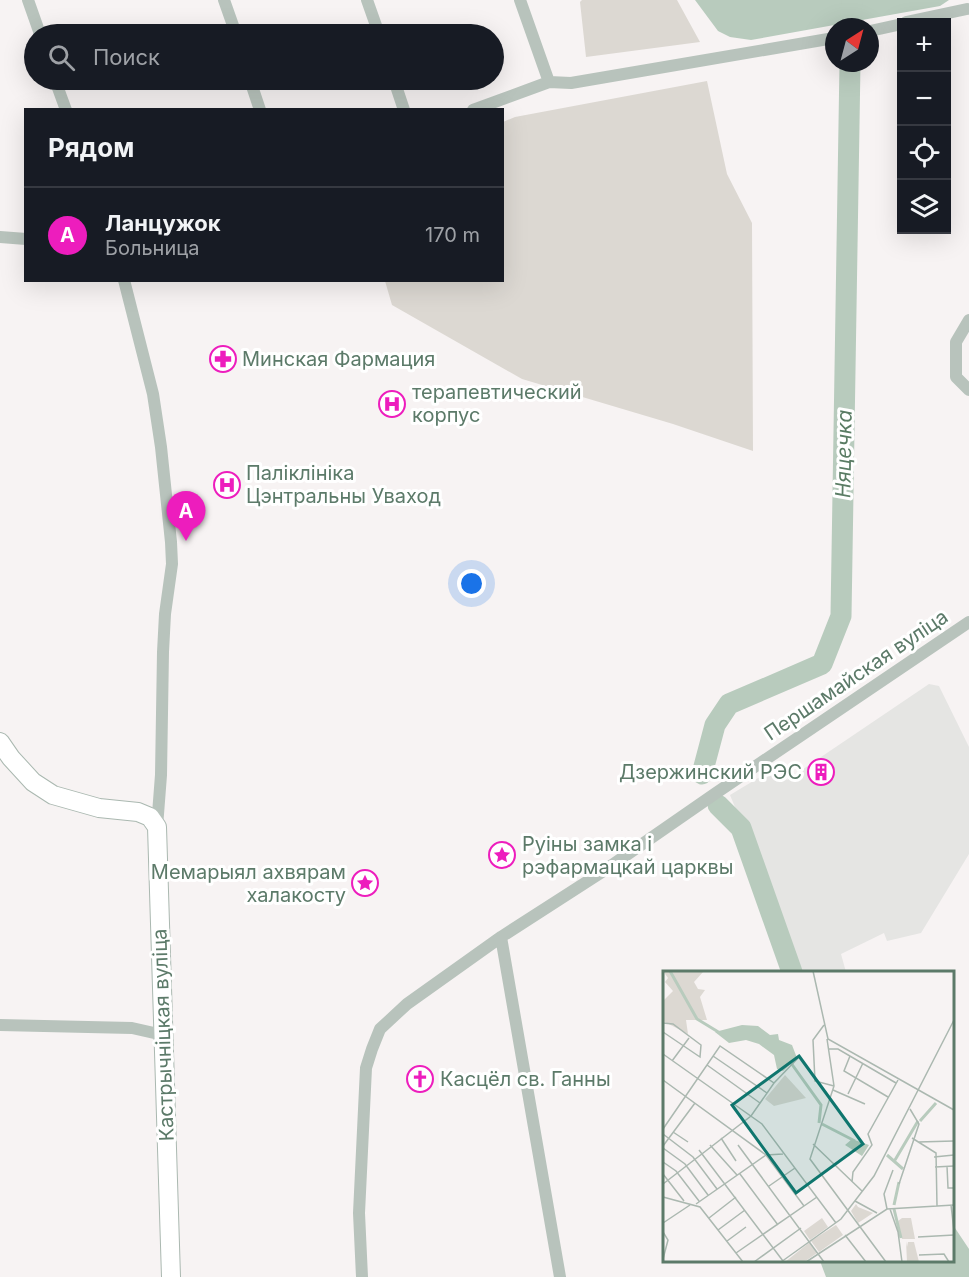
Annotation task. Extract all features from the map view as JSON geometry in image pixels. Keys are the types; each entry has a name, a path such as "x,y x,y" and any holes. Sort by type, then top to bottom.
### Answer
{"street":[{"path":"28,0 36,24"},
{"path":"224,0 232,24"},
{"path":"367,0 375,24"},
{"path":"520,0 549,82"},
{"path":"925,18 967,9"},
{"path":"879,29 897,25"},
{"path":"478,108 549,82 572,83 825,40"},
{"path":"59,90 65,108"},
{"path":"253,90 259,108"},
{"path":"397,90 403,108"},
{"path":"0,237 24,239"},
{"name":"Кастрычніцкая вуліца","path":"125,282 153,394 171,542 172,564 164,633 161,775 157,827 171,1277"},
{"path":"969,320 956,342 956,377 969,390"},
{"name":"Першамайская вуліца","path":"362,1277 359,1213 366,1068 380,1029 407,1004 501,937 602,872 969,622"},
{"path":"0,742 10,758 33,782 53,795 99,808 138,812 150,817 157,827"},
{"path":"501,937 560,1277"},
{"path":"0,1025 132,1028 163,1035"}],"shaded area":[{"path":"582,0 677,0 700,42 586,57 580,2"},
{"path":"695,0 949,0 940,6 873,18 825,18 825,27 751,40 730,37 718,31"},
{"path":"707,81 727,174 752,223 753,451 673,424 522,379 392,305 385,282 504,282 504,122 515,117"},
{"path":"929,684 939,686 969,747 969,854 921,933 887,941 884,933 841,954 846,971 803,971 730,795 778,766 787,780"},
{"path":"954,1226 969,1249 969,1277 826,1277 820,1262 954,1262"}],"waterway":[{"name":"Няцечка","path":"851,18 852,0"},
{"name":"Няцечка","path":"702,774 715,725 729,704 822,664 841,616 850,72"},
{"name":"Няцечка","path":"718,805 741,828 792,971"}],"place":[{"name":"Минская Фармация","path":"223,359"},
{"name":"терапевтический корпус","path":"392,404"},
{"name":"Паліклініка Цэнтральны Уваход","path":"227,485"},
{"name":"Ланцужок","path":"186,541"},
{"name":"Дзержинский РЭС","path":"821,772"},
{"name":"Руіны замка і рэфармацкай царквы","path":"502,855"},
{"name":"Мемарыял ахвярам халакосту","path":"365,883"},
{"name":"Касцёл св. Ганны","path":"420,1079"}]}
